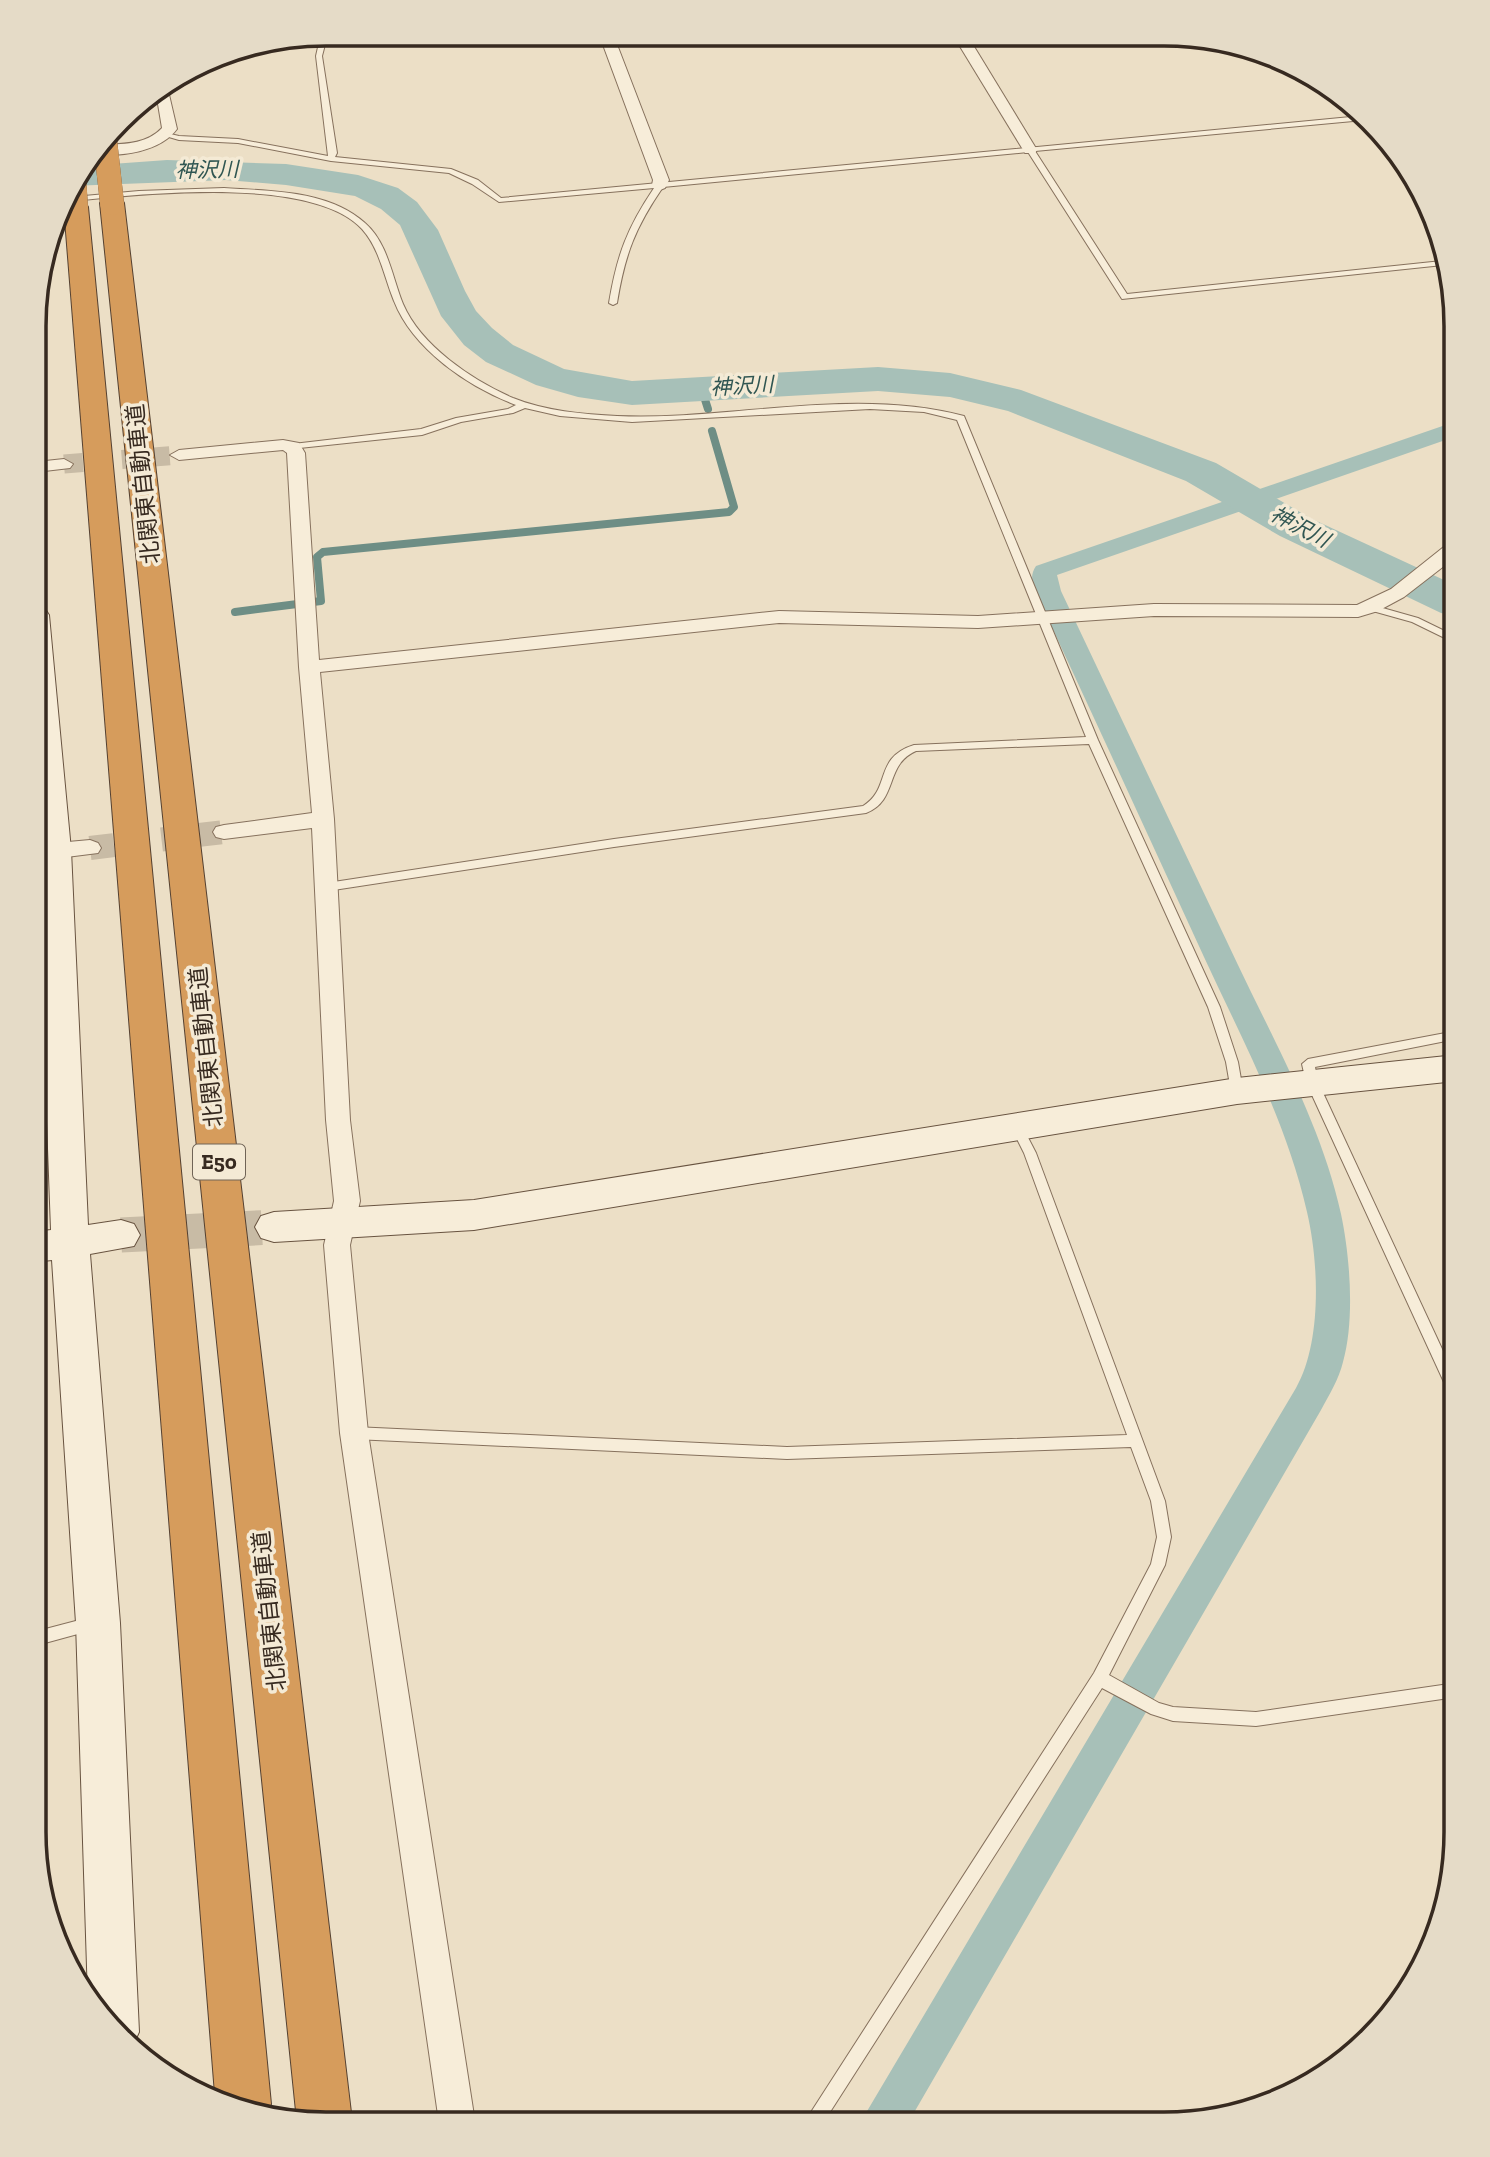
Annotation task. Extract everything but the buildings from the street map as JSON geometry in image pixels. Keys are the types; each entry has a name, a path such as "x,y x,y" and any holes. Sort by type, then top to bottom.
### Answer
{"highway":[{"name":"北関東自動車道","path":"92,172 82,197 243,2099"},
{"name":"北関東自動車道","path":"82,197 325,2112"}],"street":[{"path":"611,46 661,180 660,186"},
{"path":"967,46 1030,150"},
{"path":"108,149 138,146 166,135 170,129 164,97"},
{"path":"179,455 293,447 296,453 309,667 323,819 338,1120 347,1201 337,1245 354,1433 456,2112"},
{"path":"46,466 64,464"},
{"path":"309,667 779,617 978,622 1183,609 1336,612 1379,604 1445,555"},
{"path":"46,718 60,850 52,1245 98,1623 113,2014"},
{"path":"225,832 323,819"},
{"path":"274,1227 486,1213 1016,1124 1245,1090 1445,1069"},
{"path":"52,1245 121,1235"}],"lane":[{"path":"322,46 319,56 334,153 331,159"},
{"path":"166,135 238,141 331,159 451,171 475,182 499,200 1354,119"},
{"path":"1030,150 1125,297 1437,264"},
{"path":"613,303 624,245 660,186"},
{"path":"82,197 201,189 298,198 342,210 355,218 372,235 405,317 430,346 471,377 523,405 557,413 612,419 872,404 930,409 961,418 1047,617 1093,740 1214,1007 1232,1062 1245,1090"},
{"path":"293,447 422,432 459,420 510,411 523,405"},
{"path":"1379,604 1445,635"},
{"path":"327,887 614,843 866,809 880,800 893,760 914,748 1093,740"},
{"path":"1445,1037 1308,1064 1305,1083 1445,1370"},
{"path":"820,2112 1099,1678 1158,1564 1164,1537 1158,1501 1031,1153 1016,1124"},
{"path":"354,1433 787,1454 1135,1441"},
{"path":"46,1636 98,1623"},
{"path":"1099,1678 1156,1709 1173,1714 1255,1719 1445,1692"}],"waterway":[{"name":"神沢川","path":"89,176 167,170 226,170 338,182 367,189 394,201 413,219 426,241 446,291 460,316 478,336 524,367 550,377 578,385 632,393 878,379 950,385 1021,402 1201,472 1295,527 1445,597"},
{"path":"701,387 708,409"},
{"path":"235,612 321,601 317,557 323,552 729,512 734,507 712,431"},
{"path":"890,2112 1308,1399 1325,1365 1329,1346 1332,1277 1330,1245 1325,1214 1307,1156 1270,1065 1048,591 1044,581 1045,571 1445,432"}],"tunnel":[{"path":"64,464 179,455"},
{"path":"90,848 224,832"},
{"path":"121,1235 274,1227"}]}
